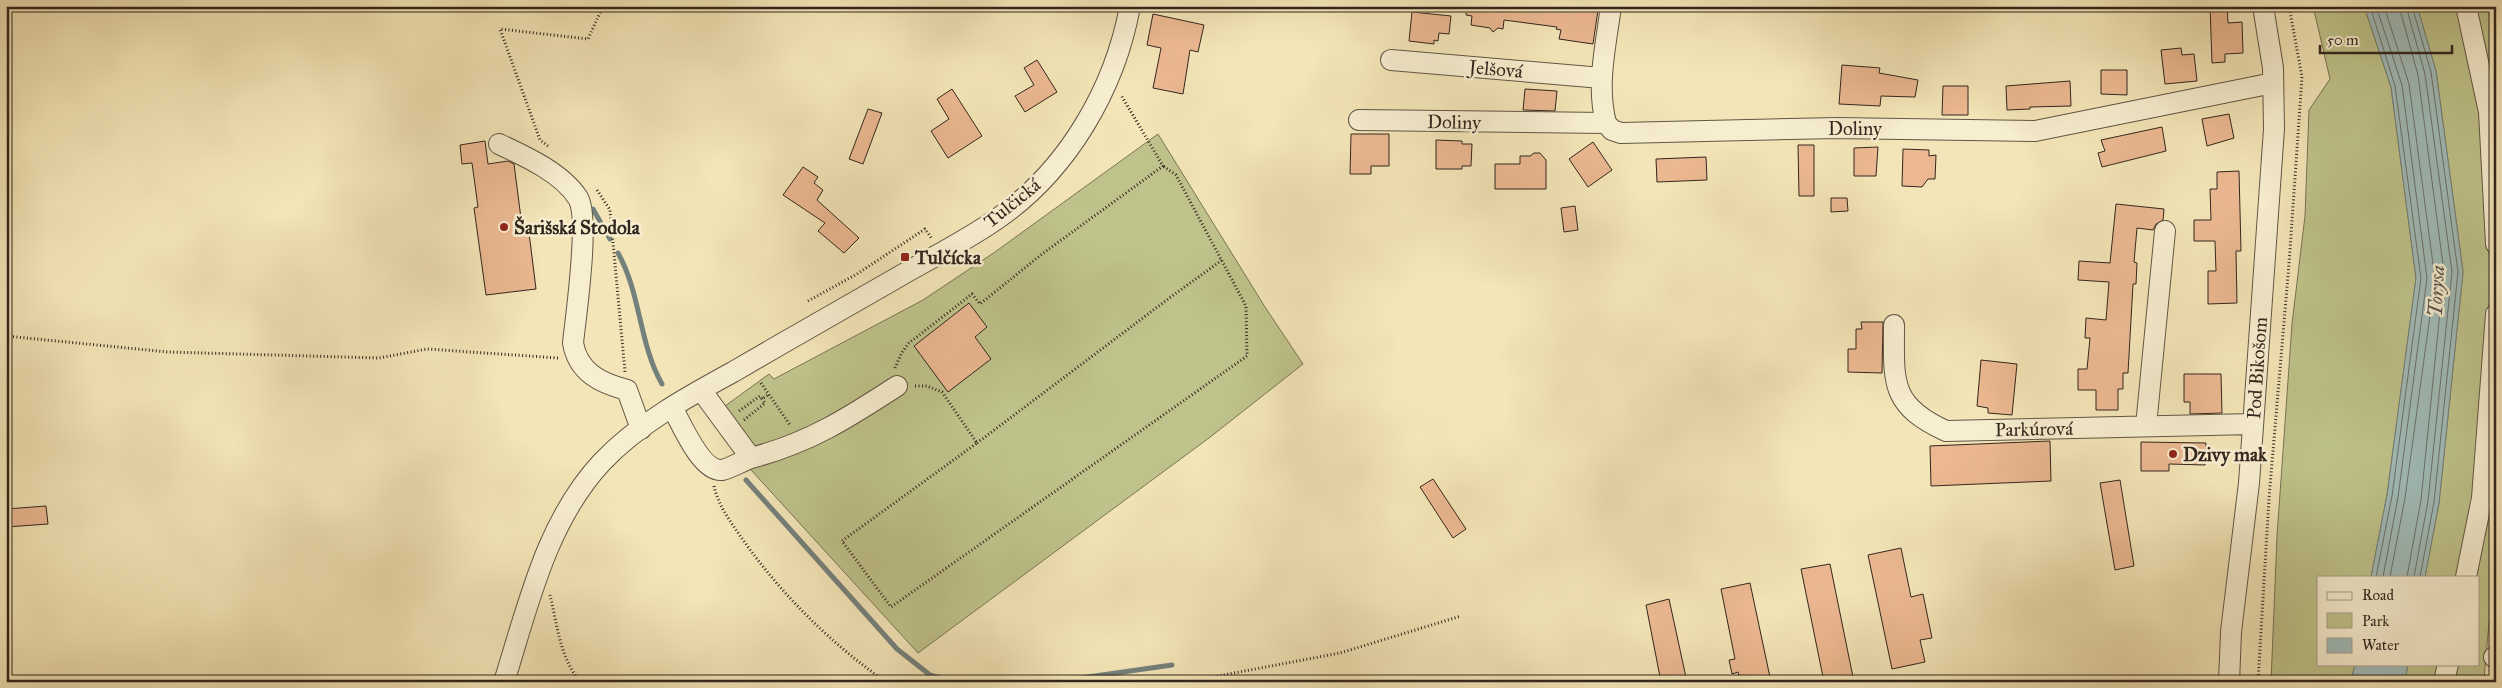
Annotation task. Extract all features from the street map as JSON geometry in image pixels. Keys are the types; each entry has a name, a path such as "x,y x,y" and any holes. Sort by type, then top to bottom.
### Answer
{"street":[{"name":"Tulčická","path":"504,682 542,563 560,522 587,480 603,461 641,429 677,404 997,219 1046,175 1079,133 1107,82 1125,33 1130,6"},
{"path":"1606,123 1603,111 1602,78 1611,6"},
{"path":"2262,6 2273,68 2273,83"},
{"path":"2466,6 2489,112 2496,244"},
{"name":"Jelšová","path":"1391,60 1602,78"},
{"name":"Doliny","path":"1358,120 1606,123 1612,130 1620,133 1838,128 2036,131 2273,83"},
{"name":"Pod Bikošom","path":"2229,682 2232,632 2249,482 2274,129 2273,83"},
{"path":"499,144 553,173 578,198 584,222 573,343 576,357 595,377 610,385 627,390 641,429"},
{"path":"2146,426 2165,231"},
{"path":"2466,576 2482,498 2496,314"},
{"name":"Parkúrová","path":"1894,325 1894,373 1900,396 1913,413 1946,431 2253,424"},
{"path":"677,404 700,458 712,468 722,470 751,458 801,443 851,416 897,386"},
{"path":"701,390 751,458"},
{"path":"2444,682 2448,666"}],"path":[{"path":"555,151 540,140 500,29 588,39 602,6"},
{"path":"2258,682 2268,498 2289,264 2302,77 2290,6"},
{"path":"1107,82 1119,92 1163,166 1176,175 1222,260 1246,306 1247,356 891,607 842,541 1222,260"},
{"path":"977,443 942,392 927,386 897,386 896,365 902,352 918,334 972,294 980,304 1042,254 1163,166"},
{"path":"595,188 610,210 627,390"},
{"path":"528,228 584,222"},
{"path":"808,301 857,274 925,229 942,252"},
{"path":"6,336 168,352 379,358 427,349 548,358 576,357"},
{"path":"761,383 801,443"},
{"path":"762,399 769,394"},
{"path":"735,414 760,396 765,404 740,422 738,418"},
{"path":"712,468 715,490 725,513 756,559 804,614 858,662 886,682"},
{"path":"542,563 562,645 574,675 581,682"},
{"path":"1186,682 1340,653 1461,616"}],"green space":[{"path":"2313,6 2364,6 2391,87 2416,278 2387,495 2371,576 2317,576 2317,666 2355,666 2351,682 2271,682 2277,536 2292,324 2305,216 2309,110 2330,79"},
{"path":"2417,6 2496,6 2496,598 2489,623 2484,679 2405,680 2408,666 2480,666 2480,576 2425,576 2439,503 2463,272 2436,71"},
{"path":"1158,134 1265,307 1303,364 1209,438 918,653 752,471 710,417 769,374 774,379 923,300 995,252"}],"water":[{"name":"Torysa","path":"2364,6 2417,6 2436,71 2463,272 2439,503 2425,576 2371,576 2387,495 2416,278 2391,87"},
{"path":"2355,666 2408,666 2405,682 2351,682"}],"building":[{"path":"1467,6 1588,6 1588,9 1598,10 1593,44 1559,39 1561,30 1556,29 1557,27 1504,20 1503,29 1498,28 1493,32 1490,28 1471,25 1472,16 1466,15"},
{"path":"2210,6 2227,6 2228,23 2242,22 2243,53 2225,54 2225,62 2212,63"},
{"path":"1412,12 1451,16 1449,34 1439,33 1438,41 1434,40 1434,44 1409,41"},
{"path":"1153,14 1204,25 1198,52 1190,50 1183,94 1153,88 1161,48 1147,45"},
{"path":"2181,48 2182,55 2194,54 2197,81 2165,84 2161,50"},
{"path":"1037,60 1057,92 1025,112 1015,96 1034,85 1024,68"},
{"path":"1842,65 1880,68 1879,73 1918,80 1915,97 1881,96 1880,106 1839,104"},
{"path":"2101,70 2127,70 2127,95 2101,94"},
{"path":"2070,81 2071,106 2030,107 2030,109 2007,110 2006,86"},
{"path":"1943,86 1968,86 1968,115 1942,115"},
{"path":"952,89 982,136 948,158 931,131 949,119 937,99"},
{"path":"1525,89 1557,91 1555,111 1523,110"},
{"path":"868,109 882,113 863,164 849,159"},
{"path":"2229,114 2234,138 2207,146 2202,119"},
{"path":"2162,127 2166,151 2102,167 2098,153 2105,151 2101,140"},
{"path":"1351,134 1389,134 1389,166 1371,166 1371,174 1350,174"},
{"path":"1436,140 1462,141 1462,144 1472,144 1471,166 1462,166 1462,169 1436,169"},
{"name":"Šarišská Stodola","path":"485,141 488,164 508,161 514,164 522,226 528,225 536,289 486,295 474,208 478,207 472,163 462,164 460,145"},
{"path":"1593,142 1612,170 1588,187 1569,159"},
{"path":"1798,145 1814,145 1814,196 1799,196"},
{"path":"1878,147 1876,176 1854,176 1854,148"},
{"path":"1903,149 1929,150 1929,156 1936,155 1935,179 1928,179 1922,187 1902,186"},
{"path":"1534,153 1540,153 1546,160 1546,189 1495,189 1495,164 1520,164 1520,156 1530,156"},
{"path":"1706,157 1707,180 1657,182 1656,159"},
{"path":"803,167 818,177 814,183 823,190 817,200 859,238 844,253 818,231 825,223 783,195"},
{"path":"2239,171 2241,251 2236,251 2237,303 2208,304 2208,271 2216,271 2215,241 2194,241 2194,220 2211,220 2210,189 2217,189 2217,172"},
{"path":"1831,198 1847,198 1848,211 1831,212"},
{"path":"2116,204 2164,209 2163,220 2156,224 2153,230 2137,228 2134,262 2137,263 2136,284 2133,284 2128,373 2123,373 2123,389 2118,389 2118,410 2096,410 2096,390 2078,390 2078,369 2087,369 2090,338 2085,338 2086,318 2106,320 2109,282 2078,280 2079,261 2110,263"},
{"path":"1575,206 1578,230 1564,232 1561,208"},
{"path":"969,303 987,327 975,337 991,359 948,392 914,346"},
{"path":"1861,322 1883,322 1882,373 1848,372 1848,349 1856,349 1856,329 1862,329"},
{"path":"1981,360 2017,364 2012,415 1988,413 1988,408 1977,406"},
{"path":"2184,374 2221,374 2222,413 2190,414 2190,402 2184,402"},
{"path":"2050,441 2051,481 1931,486 1930,446"},
{"name":"Dzivy mak","path":"2141,442 2206,443 2205,465 2169,464 2169,471 2141,471"},
{"path":"1433,479 1466,529 1453,538 1420,487"},
{"path":"2120,480 2134,566 2115,570 2100,483"},
{"path":"46,506 48,524 6,527 6,509"},
{"path":"1901,548 1911,597 1923,594 1932,638 1920,640 1925,662 1892,669 1868,555"},
{"path":"1830,564 1854,682 1824,682 1801,569"},
{"path":"1750,583 1771,682 1740,682 1738,672 1732,674 1729,660 1735,659 1721,589"},
{"path":"1669,599 1687,682 1661,682 1646,605"}],"waterway":[{"path":"593,209 610,239"},
{"path":"618,253 631,285 654,369 662,384"},
{"path":"746,480 897,649 930,675 953,682"},
{"path":"1053,682 1172,665"}],"place":[{"name":"Šarišská Stodola","path":"504,227"},
{"name":"Tulčícka","path":"905,257"},
{"name":"Dzivy mak","path":"2173,454"}]}
